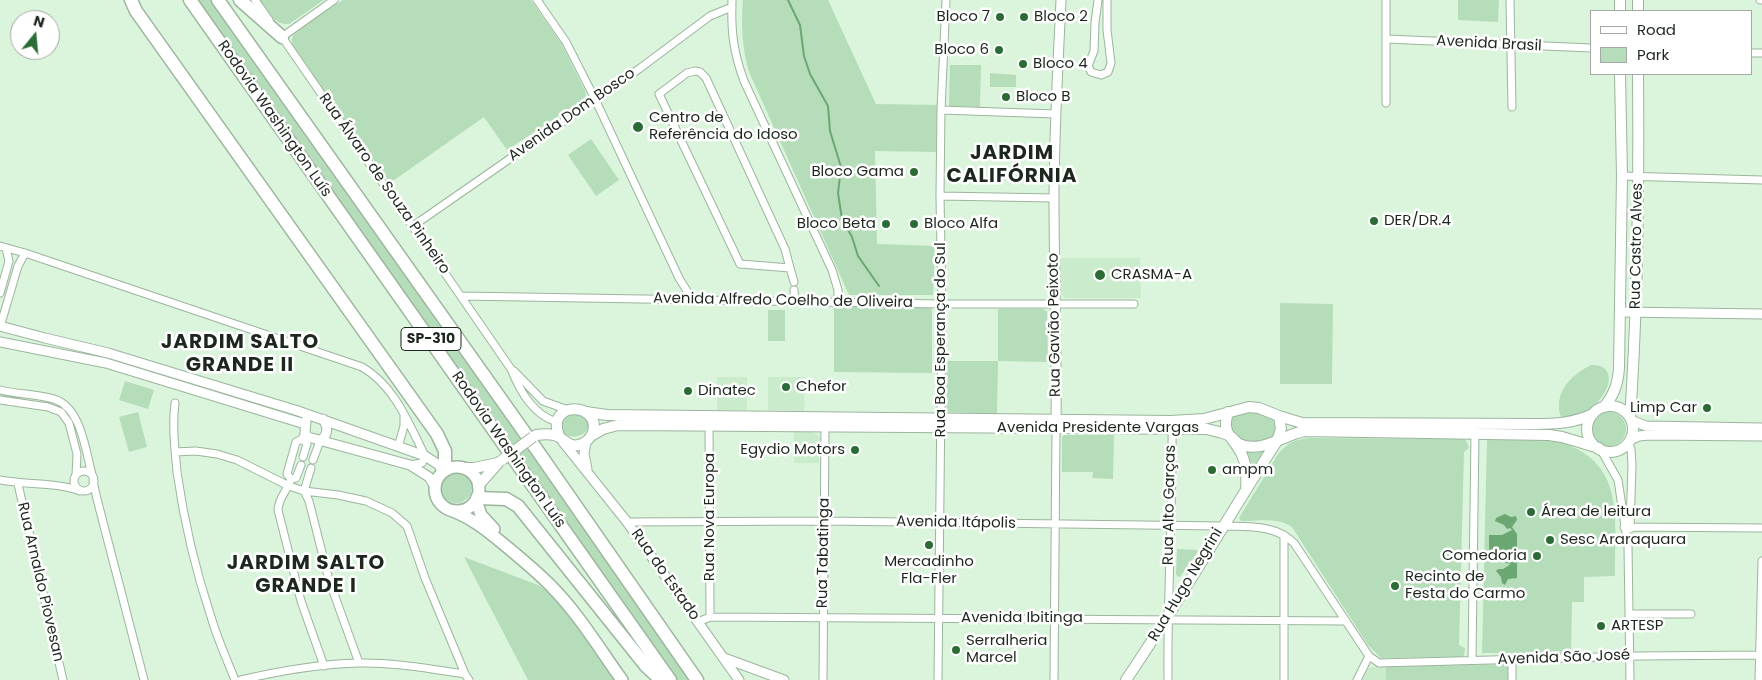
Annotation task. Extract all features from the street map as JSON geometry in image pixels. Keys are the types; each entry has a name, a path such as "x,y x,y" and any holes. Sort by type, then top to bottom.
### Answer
{"highway":[{"path":"131,0 136,11 437,434 445,452 444,471"},
{"name":"Rodovia Washington Luís","path":"190,0 670,680"},
{"name":"Rodovia Washington Luís","path":"218,0 537,450 697,680"},
{"path":"240,0 282,37"},
{"path":"622,680 551,586 479,525 463,515 443,507 435,494 435,487 436,481 444,471 450,468 461,468 466,469 474,476 481,515 488,524 544,571 562,590 630,680"},
{"path":"450,510 465,510 471,506 477,495"},
{"path":"477,495 506,499 518,506 646,666 661,680"}],"main road":[{"name":"Rua Castro Alves","path":"1604,407 1614,394 1619,378 1622,176 1620,75"},
{"name":"Rua Castro Alves","path":"1630,419 1636,312 1639,176 1638,75"},
{"path":"1604,407 1619,408 1630,419 1633,430 1629,442 1618,450 1607,451 1600,449 1593,444 1588,432 1589,419 1604,407"},
{"name":"Avenida Presidente Vargas","path":"1172,424 1204,419 1238,408 1259,408 1278,416 1302,422 1535,424 1581,420 1593,414"},
{"path":"477,495 500,461 535,436 548,427 556,423 563,412 580,409 586,412 593,423 588,439 574,446 561,439 544,434 535,436"},
{"name":"Avenida Presidente Vargas","path":"586,412 607,416 825,426 941,422"},
{"path":"1228,412 1225,421 1226,431 1238,447 1244,463 1246,490"},
{"path":"1277,441 1281,429 1278,416"},
{"name":"Avenida Presidente Vargas","path":"588,439 603,429 618,425 709,420 1172,424 1207,429 1229,436 1239,444 1252,446 1269,444 1286,436 1304,431 1549,434 1600,449"},
{"path":"556,423 561,439"},
{"name":"Rua Hugo Negrini","path":"1126,680 1168,619 1223,526 1277,441"},
{"path":"461,468 474,468 500,461"}],"street":[{"name":"Rua Álvaro de Souza Pinheiro","path":"255,0 512,369 543,401 568,410"},
{"path":"282,37 334,0"},
{"path":"537,0 566,42 595,99 679,278 692,299"},
{"name":"Rua Boa Esperança do Sul","path":"938,680 941,522 941,110 946,0"},
{"name":"Rua Gavião Peixoto","path":"1054,680 1056,423 1054,198 1055,114 1061,0"},
{"path":"1098,0 1094,50 1088,66 1091,72 1101,75 1108,72 1111,63 1106,30 1107,0"},
{"path":"1386,0 1386,103"},
{"path":"1510,0 1512,107"},
{"path":"732,4 732,33 735,57 744,81 832,270 838,290 838,301"},
{"name":"Avenida Dom Bosco","path":"413,226 710,16 732,4"},
{"name":"Avenida Brasil","path":"1387,39 1590,48"},
{"path":"790,268 740,264 659,94 687,73 700,72 706,78 785,249 794,282"},
{"path":"941,110 1055,114"},
{"path":"1622,176 1762,180"},
{"path":"940,196 1054,198"},
{"path":"3,247 354,363 369,371 383,383 404,414 425,456 422,463 410,465"},
{"path":"0,293 9,261 3,247"},
{"path":"25,253 18,266 0,326 108,353 323,419 398,448 425,456 439,465 444,471"},
{"path":"794,290 795,301"},
{"name":"Avenida Alfredo Coelho de Oliveira","path":"462,296 942,304 1134,304"},
{"path":"1621,312 1762,314"},
{"path":"0,342 106,363 205,394 304,432 308,437 410,465 429,477 435,487"},
{"name":"Rua Álvaro de Souza Pinheiro","path":"512,369 518,386 531,404 542,416 556,423"},
{"path":"205,394 208,384"},
{"path":"0,390 50,398 67,406 77,421 144,680"},
{"path":"0,400 48,407 61,412 69,423 77,454 74,485 97,499"},
{"path":"176,403 173,420 175,452 193,557 212,621 235,680"},
{"path":"398,448 404,426 404,414"},
{"path":"290,482 287,474 296,442 304,432 309,415"},
{"path":"323,419 327,425 327,430 324,438 320,441 304,491 309,501 329,580 359,663"},
{"path":"1630,419 1646,426 1762,428"},
{"name":"Rua Nova Europa","path":"709,420 710,617"},
{"name":"Rua Alto Garças","path":"1168,680 1172,424"},
{"name":"Rua Tabatinga","path":"824,680 825,426"},
{"path":"304,432 306,444 302,461 296,478 290,482 281,495 278,510 301,601 324,666"},
{"path":"1472,660 1475,433"},
{"path":"1630,680 1627,527 1632,465 1629,442 1649,435 1762,437"},
{"name":"Rua do Estado","path":"561,439 627,522 739,680"},
{"path":"588,439 584,454 588,472"},
{"path":"1600,449 1618,480 1627,527"},
{"path":"175,452 196,451 217,454 237,460 290,482 304,491 338,495 366,502 392,513 407,526 426,578 467,677"},
{"path":"0,480 18,484 61,486 82,491 91,488 93,479 90,474 83,472 75,476 71,482 61,486"},
{"name":"Rua Arnaldo Piovesan","path":"18,484 63,680"},
{"name":"Avenida Itápolis","path":"627,522 825,521 1223,526 1267,529 1284,535"},
{"path":"1627,527 1762,528"},
{"path":"1284,535 1284,680"},
{"path":"1284,535 1297,548 1369,656 1357,680"},
{"path":"1759,680 1762,562"},
{"path":"1629,614 1691,614"},
{"name":"Avenida Ibitinga","path":"698,622 710,617 824,616 1346,621"},
{"name":"Avenida São José","path":"1369,656 1379,663 1630,656 1760,655"},
{"path":"723,658 784,680"},
{"path":"1512,659 1512,680"},
{"path":"241,680 278,672 359,663 410,666 467,677"}],"shaded area":[{"name":"CRASMA-A","path":"1059,258 1140,258 1141,298 1065,298 1059,292"},
{"path":"717,377 747,377 747,410 717,410"},
{"name":"Chefor","path":"768,377 805,377 804,411 768,410"},
{"path":"794,431 811,431 820,437 819,463 794,463"},
{"path":"1505,514 1511,517 1516,516 1517,520 1512,527 1517,534 1517,578 1508,579 1505,585 1496,571 1511,564 1503,560 1489,560 1489,535 1502,535 1512,530 1495,521 1496,518"},
{"path":"1386,667 1386,680 1362,680 1368,668"}],"green space":[{"path":"194,0 213,0 693,680 674,680"},
{"path":"260,0 324,0 289,24 283,24 275,20 268,13"},
{"path":"343,0 531,0 561,43 586,96 580,102 507,150 484,117 390,183 293,48 292,39 297,32"},
{"path":"743,0 828,0 876,104 937,105 936,152 875,151 877,244 935,246 933,295 849,295 749,72 743,36"},
{"path":"1458,0 1499,0 1498,22 1458,20"},
{"path":"950,65 981,65 980,107 949,106"},
{"path":"990,73 1016,75 1016,87 990,87"},
{"path":"591,139 619,180 596,196 568,155"},
{"path":"1280,303 1333,304 1332,384 1280,384"},
{"path":"834,306 932,306 932,373 834,372"},
{"path":"998,309 1042,309 1047,311 1048,362 998,361"},
{"path":"768,310 785,310 785,341 768,341"},
{"path":"946,361 998,361 997,414 946,412"},
{"path":"1591,365 1597,365 1605,369 1609,381 1607,388 1599,401 1588,411 1578,416 1563,419 1559,409 1562,391 1574,376"},
{"path":"125,381 154,390 148,409 119,400"},
{"path":"1253,410 1274,418 1277,426 1274,438 1264,442 1242,441 1231,430 1230,424 1234,414"},
{"path":"580,411 590,424 586,432 579,436 563,434 560,418"},
{"path":"138,412 147,447 129,452 119,417"},
{"path":"1609,412 1616,413 1621,417 1625,422 1625,436 1621,441 1616,445 1609,446 1602,445 1597,441 1593,436 1592,429 1593,422 1597,417 1602,413"},
{"path":"1064,435 1114,435 1113,479 1092,478 1093,472 1062,472 1062,437"},
{"name":"Recinto de Festa do Carmo","path":"1309,438 1466,440 1469,448 1464,452 1459,645 1465,648 1464,656 1381,658 1368,645 1292,527 1274,521 1241,521 1239,518 1278,454 1292,442"},
{"name":"Sesc Araraquara","path":"1548,439 1573,447 1591,459 1603,473 1611,490 1614,509 1616,530 1615,576 1584,577 1584,602 1572,602 1571,653 1482,653 1487,440"},
{"path":"1244,449 1266,449 1254,465 1250,464"},
{"path":"456,471 468,475 472,487 468,499 456,503 444,499 440,487 444,475"},
{"path":"1177,549 1199,550 1180,577 1176,574"},
{"path":"464,557 538,585 551,593 569,614 616,680 528,680"},
{"path":"1504,664 1508,667 1508,680 1386,680 1386,667"}],"waterway":[{"path":"788,0 800,25 804,56 810,74 828,106 830,131 841,167 838,193 842,219 852,237 858,256 879,286"}],"place":[{"name":"Bloco 7","path":"1000,17"},
{"name":"Bloco 2","path":"1024,17"},
{"name":"Bloco 6","path":"999,50"},
{"name":"Bloco 4","path":"1023,64"},
{"name":"Bloco B","path":"1006,97"},
{"name":"Centro de Referência do Idoso","path":"638,127"},
{"name":"Bloco Gama","path":"914,172"},
{"name":"DER/DR.4","path":"1374,221"},
{"name":"Bloco Beta","path":"886,224"},
{"name":"Bloco Alfa","path":"914,224"},
{"name":"CRASMA-A","path":"1100,275"},
{"name":"Chefor","path":"786,387"},
{"name":"Dinatec","path":"688,391"},
{"name":"Limp Car","path":"1707,408"},
{"name":"Egydio Motors","path":"855,450"},
{"name":"ampm","path":"1212,470"},
{"name":"Área de leitura","path":"1531,512"},
{"name":"Sesc Araraquara","path":"1550,540"},
{"name":"Mercadinho Fla-Fler","path":"929,545"},
{"name":"Comedoria","path":"1537,556"},
{"name":"Recinto de Festa do Carmo","path":"1395,586"},
{"name":"ARTESP","path":"1601,626"},
{"name":"Serralheria Marcel","path":"956,650"}],"district":[{"name":"JARDIM CALIFÓRNIA","path":"1012,166"},
{"name":"JARDIM SALTO GRANDE II","path":"240,354"},
{"name":"JARDIM SALTO GRANDE I","path":"306,576"}]}
